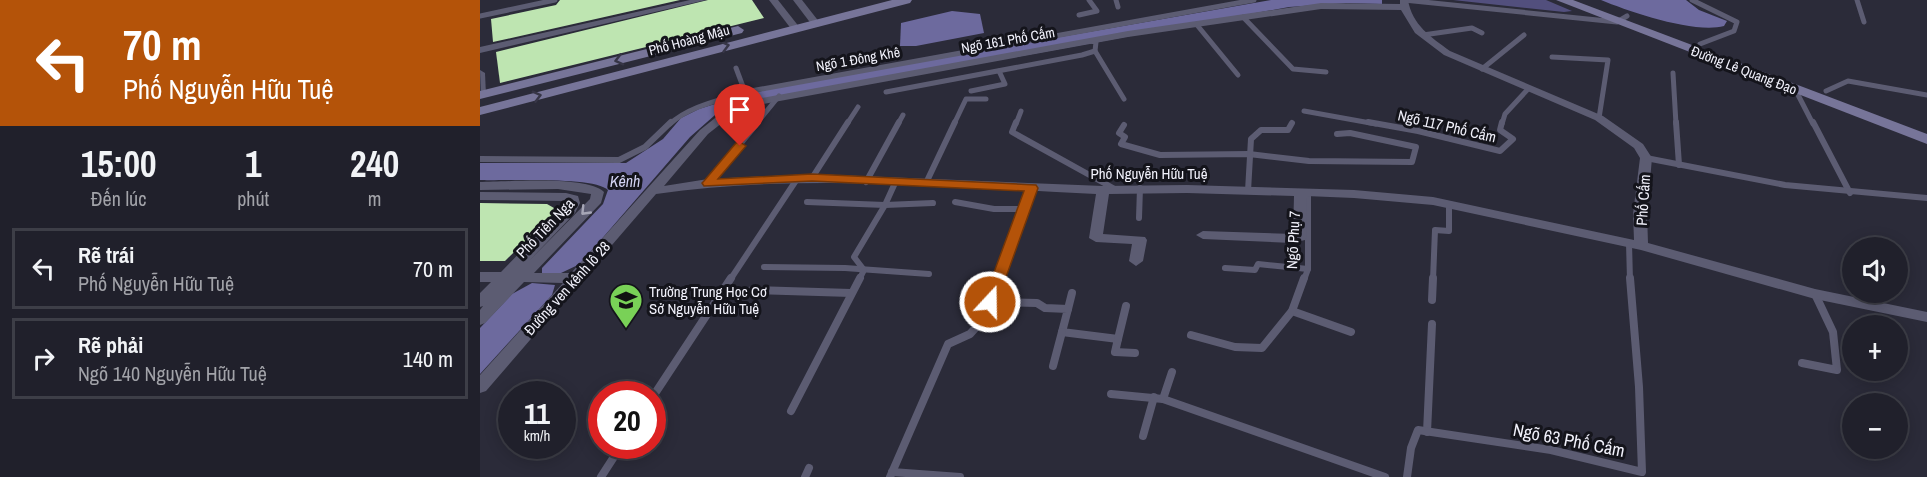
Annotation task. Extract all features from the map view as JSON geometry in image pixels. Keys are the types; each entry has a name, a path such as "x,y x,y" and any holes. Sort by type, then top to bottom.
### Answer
{"street":[{"path":"480,50 702,0"},
{"path":"773,0 791,23"},
{"path":"796,0 811,18"},
{"name":"Phố Hoàng Mậu","path":"811,18 859,0"},
{"name":"Phố Hoàng Mậu","path":"481,95 811,18 906,0"},
{"name":"Đường Lê Quang Đạo","path":"1562,0 1700,44 1927,129"},
{"name":"Đường Lê Quang Đạo","path":"1583,0 1622,19 1795,89 1927,139"},
{"name":"Ngõ 161 Phố Cấm","path":"653,191 704,132 738,105 779,96 1092,46 1128,34 1197,25 1241,16 1321,6 1404,2"},
{"name":"Phố Cấm","path":"1404,2 1412,24 1447,53 1599,118 1639,146 1646,158 1635,245 1815,294 1927,317"},
{"path":"1173,27 1241,16"},
{"name":"Phố Hoàng Mậu","path":"480,111 791,23"},
{"path":"480,73 481,95"},
{"name":"Phố Nguyễn Hữu Tuệ","path":"653,191 708,183 812,178 1032,188 1140,188 1365,195 1449,204 1635,245"},
{"name":"Phố Tiên Nga","path":"480,186 566,186 591,188 598,192 596,200 480,319"},
{"path":"1108,189 1096,238 1140,240 1136,261"},
{"name":"Đường ven kênh lô 28","path":"480,386 653,191"},
{"path":"1203,235 1300,237 1304,192"},
{"name":"Phố Tiên Nga","path":"480,196 566,197 573,199 574,203 570,210 480,302"},
{"path":"480,277 576,278"}],"lane":[{"path":"480,16 555,0"},
{"path":"1079,15 1097,11 1089,0"},
{"path":"1116,0 1118,7"},
{"name":"Ngõ 1 Đông Khê","path":"480,159 619,160 645,147 677,117 745,92 1254,0"},
{"path":"1692,0 1737,22 1734,31 1700,44"},
{"path":"1857,0 1864,22"},
{"path":"1404,2 1622,19"},
{"path":"1241,16 1293,69 1326,72"},
{"path":"1197,25 1238,75"},
{"path":"1423,35 1472,28 1482,33"},
{"path":"1482,69 1524,35"},
{"path":"886,93 999,71 1092,46 1124,99"},
{"path":"1552,57 1608,60 1599,118"},
{"path":"736,68 745,92"},
{"path":"971,91 1005,84 999,71"},
{"path":"1673,73 1679,165"},
{"path":"1826,92 1848,81 1927,95"},
{"name":"Ngõ 117 Phố Cấm","path":"1304,111 1418,130 1500,151 1513,140 1500,130 1505,114 1529,88"},
{"path":"1795,89 1850,193"},
{"path":"708,183 779,96"},
{"path":"926,183 966,99 986,99"},
{"path":"812,178 858,107"},
{"path":"1021,111 1012,132 1108,189"},
{"path":"866,182 903,115"},
{"path":"1248,191 1251,140 1261,130 1288,130 1292,123"},
{"path":"1124,125 1119,133 1125,137 1121,144 1134,150 1160,154 1249,154 1309,161 1412,162 1416,152 1416,147 1350,133 1337,134"},
{"path":"1646,158 1785,185 1850,193 1927,198"},
{"path":"663,381 797,178"},
{"path":"864,270 854,256 885,205 895,183"},
{"path":"960,477 891,475 948,344 970,334 980,324 1032,188"},
{"path":"1139,218 1140,188"},
{"name":"Ngõ Phụ 7","path":"1191,335 1235,347 1262,348 1292,311 1308,269 1304,192"},
{"path":"807,202 885,205 933,203"},
{"path":"955,202 994,209 1023,209"},
{"path":"1432,300 1435,230 1449,231 1449,204"},
{"name":"Ngõ 63 Phố Cấm","path":"1427,432 1551,450 1642,472 1639,387 1630,300 1635,245"},
{"path":"1225,268 1255,270 1258,264 1308,269"},
{"path":"764,267 929,274"},
{"path":"791,411 864,270"},
{"path":"752,290 851,293"},
{"path":"1053,366 1071,293"},
{"path":"1802,363 1837,370 1833,332 1815,294"},
{"path":"990,302 1037,303 1045,308 1068,309"},
{"path":"1126,306 1115,351 1135,353"},
{"path":"1292,311 1351,332"},
{"path":"1407,477 1411,448 1418,430 1427,432 1432,324"},
{"path":"1062,332 1118,339"},
{"path":"1143,436 1158,398 1172,372"},
{"path":"1111,394 1158,398 1385,477"},
{"path":"601,477 613,459"}],"shaded area":[{"path":"1453,0 1546,0 1572,11 1564,12"}],"water":[{"name":"Kênh","path":"1271,0 1382,0 1382,4 1346,3 1289,7 731,109 715,115 690,137 580,264 561,273 542,273 542,268 603,204 608,190 600,186 568,181 480,180 480,163 626,163 663,139 681,118 699,109 744,95 792,84"},
{"path":"1601,0 1686,0 1699,10 1727,21 1724,26 1697,27 1645,16"},
{"path":"952,11 980,14 984,33 916,46 900,46 901,23"},
{"path":"532,283 555,285 552,295 480,374 480,328 512,294"}],"building":[{"path":"560,0 680,0 493,42 491,19 556,5"},
{"path":"708,0 752,0 764,18 500,83 496,52"},
{"path":"480,203 547,204 554,208 552,215 505,261 480,261"}],"place":[{"name":"Trường Trung Học Cơ Sở Nguyễn Hữu Tuệ","path":"626,329"}],"route":[{"path":"740,146 708,183 812,178 1032,188 990,302"}]}
